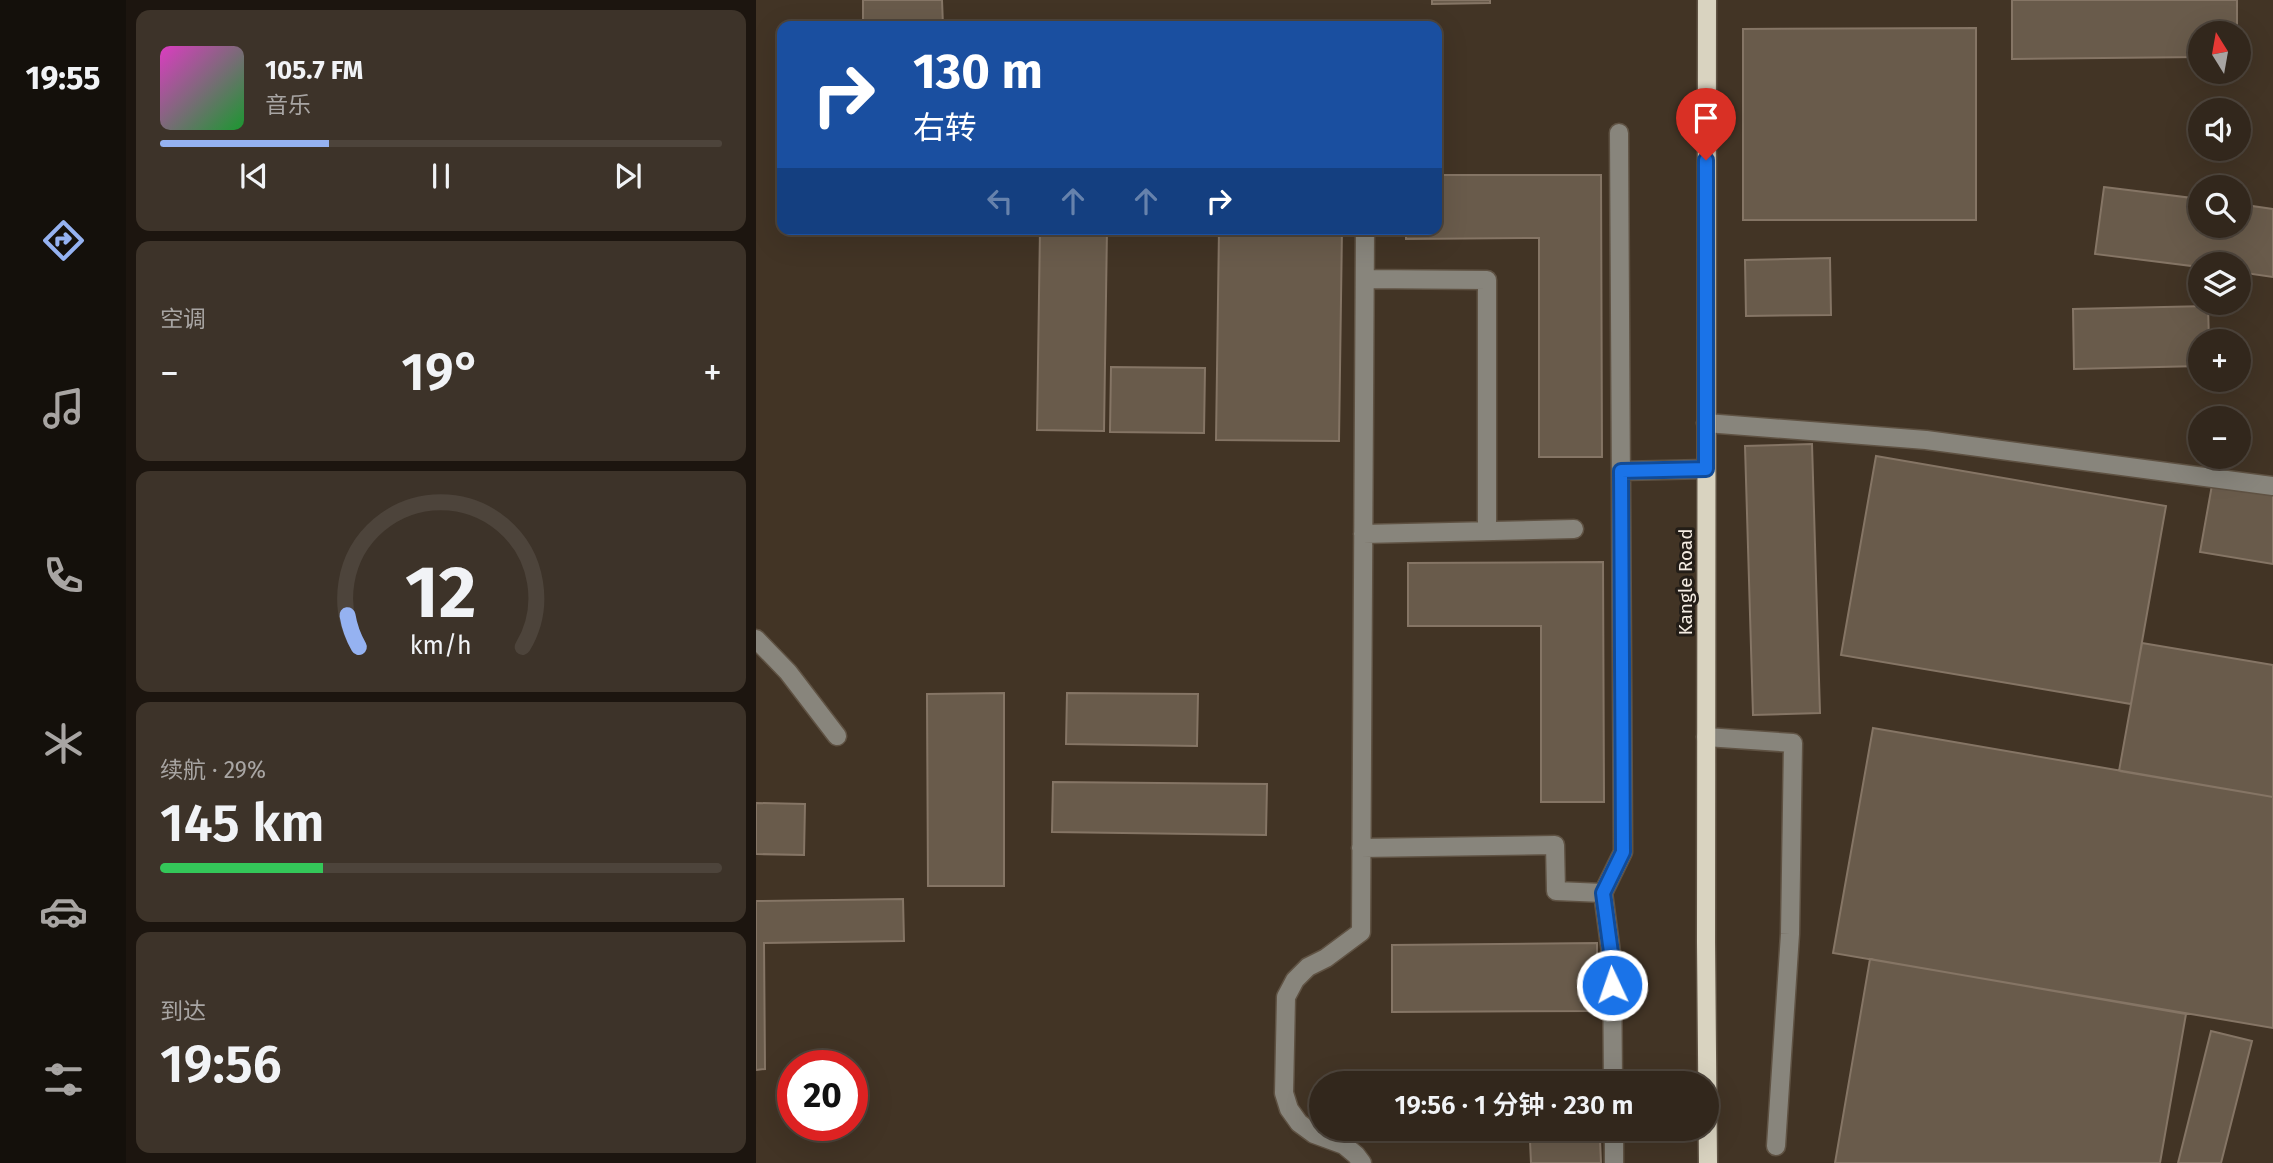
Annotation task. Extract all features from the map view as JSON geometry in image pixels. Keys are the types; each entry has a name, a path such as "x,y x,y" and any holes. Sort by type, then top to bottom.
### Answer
{"main road":[{"name":"Kangle Road","path":"1707,0 1708,1163"}],"street":[{"path":"1613,1071 1612,960 1603,893 1623,852 1619,133"},
{"path":"1362,1163 1344,1145 1314,1134 1299,1123 1289,1109 1284,1093 1286,997 1295,980 1308,967 1326,958 1361,932 1365,235"},
{"path":"1365,279 1487,280 1487,531"},
{"path":"1706,423 1926,440 2273,486"},
{"path":"1621,471 1706,469"},
{"path":"1363,534 1574,529"},
{"path":"756,639 788,672 836,736"},
{"path":"1706,737 1793,743 1790,934 1776,1146"},
{"path":"1362,848 1555,845 1556,891 1603,893"},
{"path":"1614,1141 1614,1163"}],"building":[{"path":"863,0 942,0 943,21 863,21"},
{"path":"1432,0 1490,0 1490,3 1432,4"},
{"path":"2012,0 2237,0 2237,21 2188,21 2188,57 2012,59"},
{"path":"1976,28 1976,220 1743,220 1743,29"},
{"path":"1442,175 1601,175 1602,457 1539,457 1539,238 1406,239 1406,235 1442,235"},
{"path":"2104,187 2188,198 2188,238 2251,238 2251,206 2273,209 2273,277 2251,274 2251,252 2188,252 2188,266 2095,254"},
{"path":"1040,235 1107,235 1104,431 1037,430"},
{"path":"1219,235 1342,235 1339,441 1216,440"},
{"path":"1830,258 1831,315 1746,316 1745,260"},
{"path":"2188,306 2188,315 2208,315 2209,329 2188,329 2188,366 2074,369 2073,309"},
{"path":"1111,367 1205,368 1204,433 1110,432"},
{"path":"1812,444 1820,713 1753,715 1745,446"},
{"path":"1876,456 2166,506 2131,704 1841,655"},
{"path":"2212,485 2273,495 2273,564 2200,552"},
{"path":"1603,562 1604,802 1541,802 1541,626 1408,626 1408,563"},
{"path":"2142,643 2273,665 2273,797 2119,771"},
{"path":"1004,693 1004,886 928,886 927,694"},
{"path":"1067,693 1198,694 1197,746 1066,744"},
{"path":"1873,728 2273,797 2273,1028 1833,953"},
{"path":"1053,782 1267,784 1266,835 1052,832"},
{"path":"756,803 805,804 804,855 756,854"},
{"path":"903,899 904,941 764,943 765,1069 756,1070 756,901"},
{"path":"1597,943 1597,1011 1392,1012 1392,945"},
{"path":"1870,959 2186,1014 2160,1163 1835,1163"},
{"path":"2211,1031 2252,1041 2221,1163 2178,1163"},
{"path":"1530,1141 1600,1141 1601,1163 1531,1163"}],"route":[{"path":"1612,985 1612,960 1603,893 1623,852 1621,471 1706,469 1706,160"}]}
